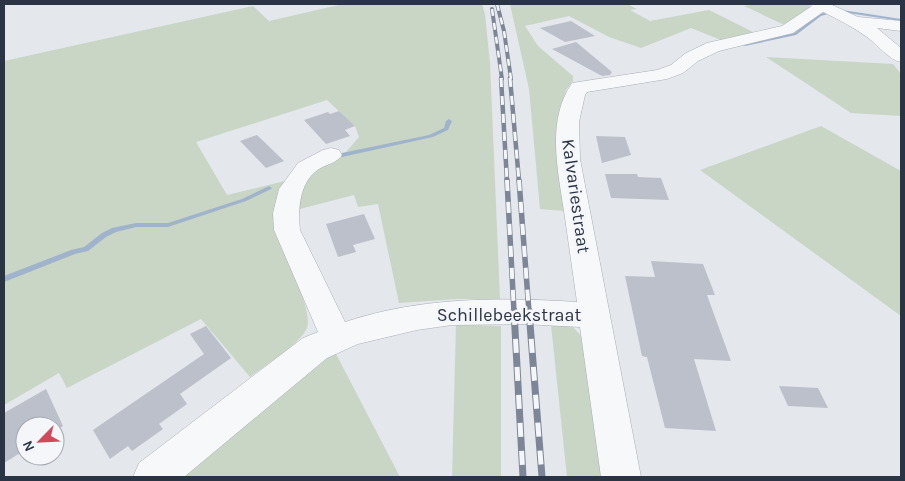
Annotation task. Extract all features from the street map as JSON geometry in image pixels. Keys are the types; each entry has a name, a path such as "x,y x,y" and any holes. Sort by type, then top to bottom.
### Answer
{"street":[{"path":"825,7 854,21 881,38 901,57"},
{"name":"Kalvariestraat","path":"622,477 568,160 567,130 573,98 578,87 640,79 669,72 692,57 713,48 787,30 796,26 811,12 825,7"},
{"path":"854,21 901,26"},
{"path":"331,154 306,168 293,186 285,213 287,230 336,338"},
{"name":"Schillebeekstraat","path":"153,477 315,348 336,338 398,319 443,313 496,312 595,316"}],"green space":[{"path":"343,4 482,4 485,14 490,63 500,299 457,299 399,303 378,204 358,207 354,195 296,210 298,197 311,173 346,152 359,137 355,126 327,100 196,142 227,195 289,180 281,216 280,236 303,299 308,322 306,330 295,343 250,377 201,319 67,388 59,373 4,405 4,61 253,6 269,21"},
{"path":"510,4 627,4 637,9 630,10 650,21 709,10 761,36 726,42 691,28 641,48 609,37 569,16 525,26 538,46 573,76 573,81 566,90 563,103 565,211 540,209 529,89"},
{"path":"755,4 809,4 810,7 789,27 744,6"},
{"path":"766,57 893,64 901,74 901,116 851,113"},
{"path":"821,126 901,171 901,316 700,170"},
{"path":"456,324 501,326 501,477 452,477"},
{"path":"551,325 572,326 583,338 603,477 567,477"},
{"path":"335,352 400,477 177,477 310,367"}],"building":[{"path":"571,21 595,36 565,42 540,28"},
{"path":"576,42 612,72 610,75 602,76 552,49"},
{"path":"339,111 355,126 345,130 350,136 326,144 304,120 328,112 330,114"},
{"path":"257,135 284,161 266,168 240,141"},
{"path":"596,136 625,137 631,155 602,163"},
{"path":"605,174 637,174 638,177 661,178 669,200 611,198"},
{"path":"364,214 375,239 353,245 356,252 338,257 326,224"},
{"path":"651,261 703,264 715,295 707,295 731,361 694,359 716,431 665,428 647,357 642,356 625,276 655,277"},
{"path":"206,326 231,358 180,394 187,404 159,424 163,429 132,451 128,446 110,459 93,430 204,354 190,334"},
{"path":"779,386 818,388 828,408 788,406"},
{"path":"46,389 58,416 15,416 15,456 4,463 4,413"}],"waterway":[{"path":"842,11 901,20"},
{"path":"745,45 795,34 820,15 827,13"},
{"path":"342,155 431,136 446,129 449,121"},
{"path":"4,279 73,252 86,249 114,230 136,225 168,225 244,200 269,188"}],"railway":[{"path":"497,4 504,31 511,79"},
{"path":"492,9 502,79"},
{"path":"501,78 507,181"},
{"path":"510,78 519,181"},
{"path":"507,180 514,312"},
{"path":"519,180 529,312"},
{"path":"514,311 523,477"},
{"path":"529,311 542,477"}]}
